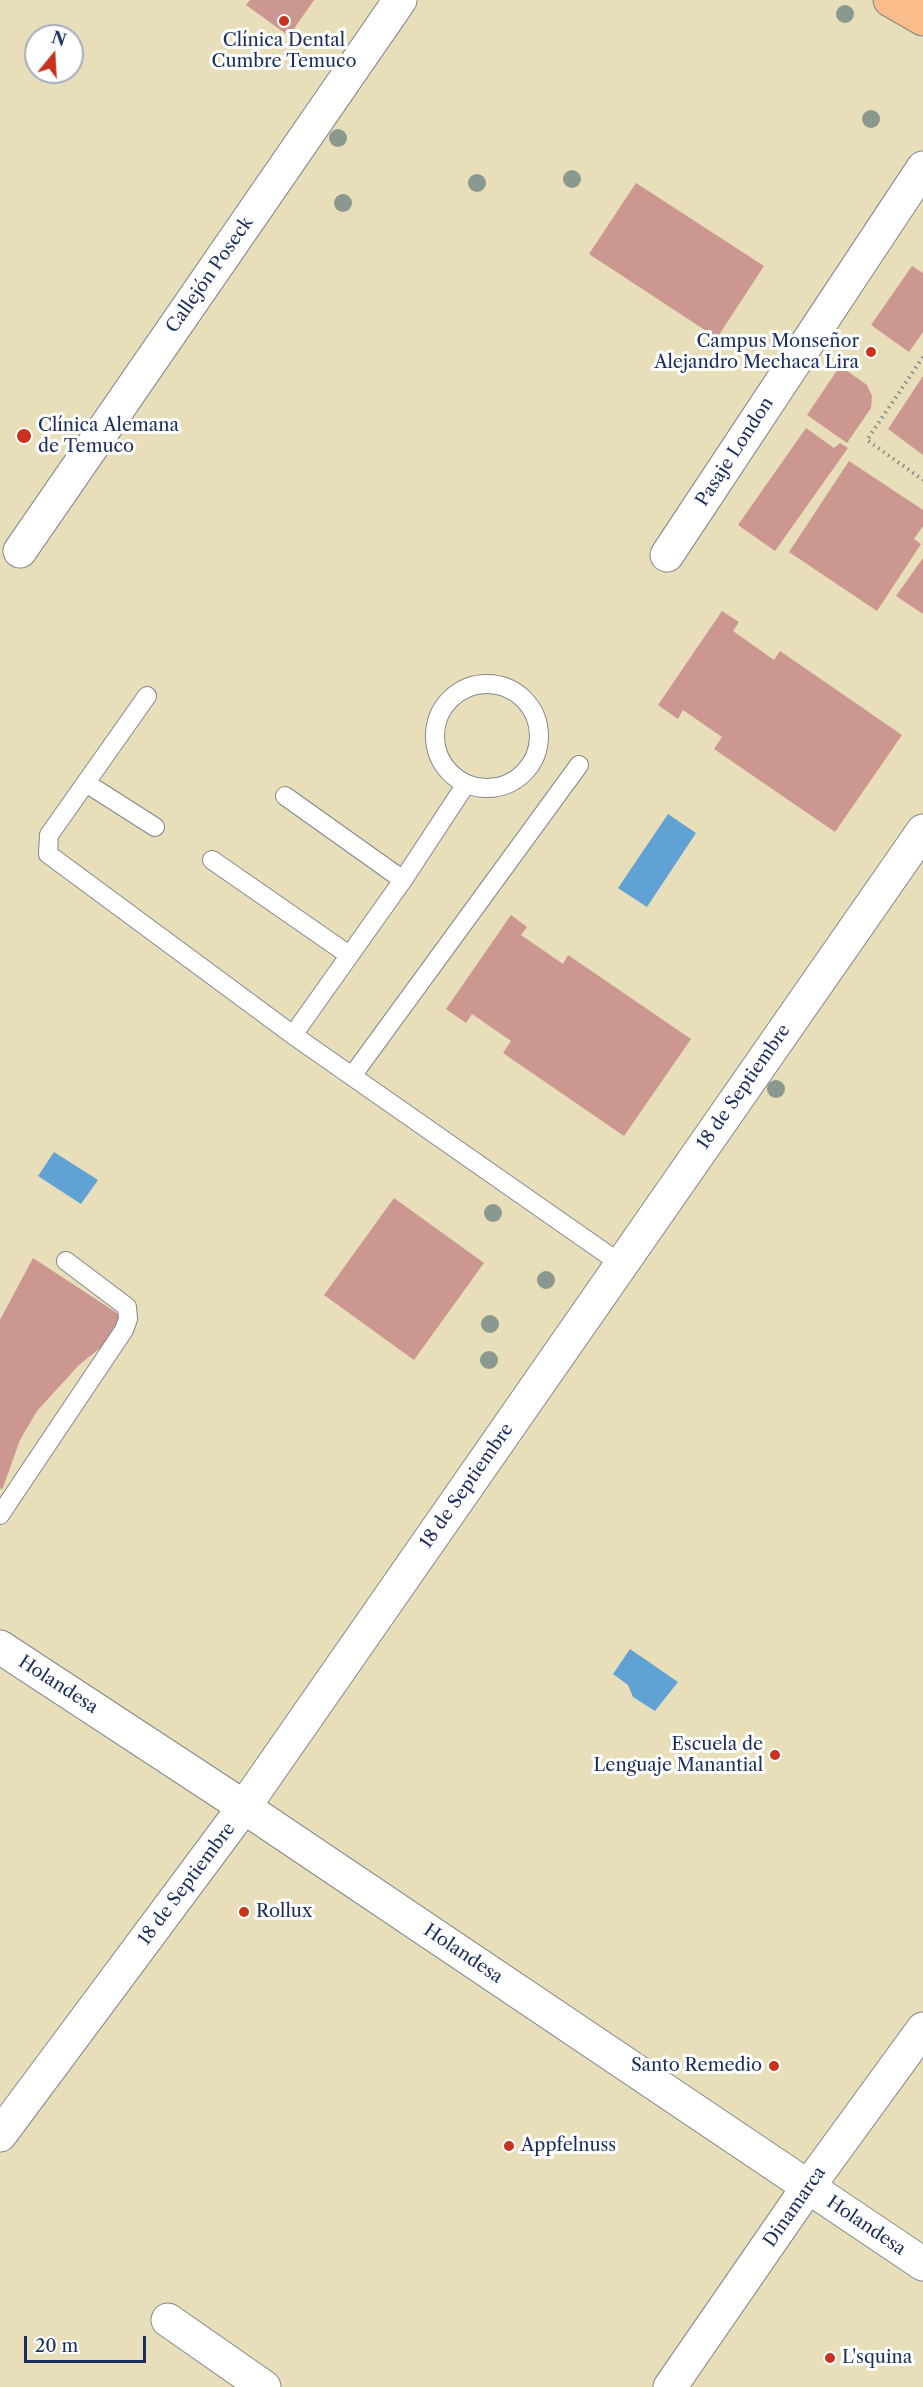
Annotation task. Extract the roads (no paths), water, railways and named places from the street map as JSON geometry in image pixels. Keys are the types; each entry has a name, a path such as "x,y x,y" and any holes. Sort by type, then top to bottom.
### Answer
{"main road":[{"path":"890,0 923,19"}],"street":[{"name":"Callejón Poseck","path":"20,550 394,2"},
{"name":"Pasaje London","path":"667,555 923,168"},
{"name":"18 de Septiembre","path":"0,2135 244,1807 923,831"},
{"name":"Holandesa","path":"0,1647 244,1807 923,2264"},
{"name":"Dinamarca","path":"670,2387 808,2187 923,2029"},
{"path":"168,2320 264,2387"}],"lane":[{"path":"480,683 497,684 512,689 526,699 535,714 540,731 538,749 531,766 518,778 502,787 484,788 466,784 451,774 440,760 435,744 435,727 440,711 457,693 480,683"},
{"path":"147,696 49,835 48,854 293,1035 621,1264"},
{"path":"352,1076 579,765"},
{"path":"86,783 155,827"},
{"path":"293,1035 403,880 466,784"},
{"path":"285,796 403,880"},
{"path":"212,860 349,955"},
{"path":"0,1515 124,1330 128,1319 128,1307 66,1261"}],"water":[{"path":"668,814 696,833 647,907 618,888"},
{"path":"54,1152 98,1180 81,1204 38,1176"},
{"path":"630,1649 678,1682 655,1711 633,1697 628,1685 613,1674"}],"place":[{"name":"Clínica Dental Cumbre Temuco","path":"284,21"},
{"name":"Campus Monseñor Alejandro Mechaca Lira","path":"871,352"},
{"name":"Clínica Alemana de Temuco","path":"24,436"},
{"name":"Escuela de Lenguaje Manantial","path":"775,1755"},
{"name":"Rollux","path":"244,1912"},
{"name":"Santo Remedio","path":"774,2066"},
{"name":"Appfelnuss","path":"509,2146"},
{"name":"L'squina","path":"830,2358"}]}
